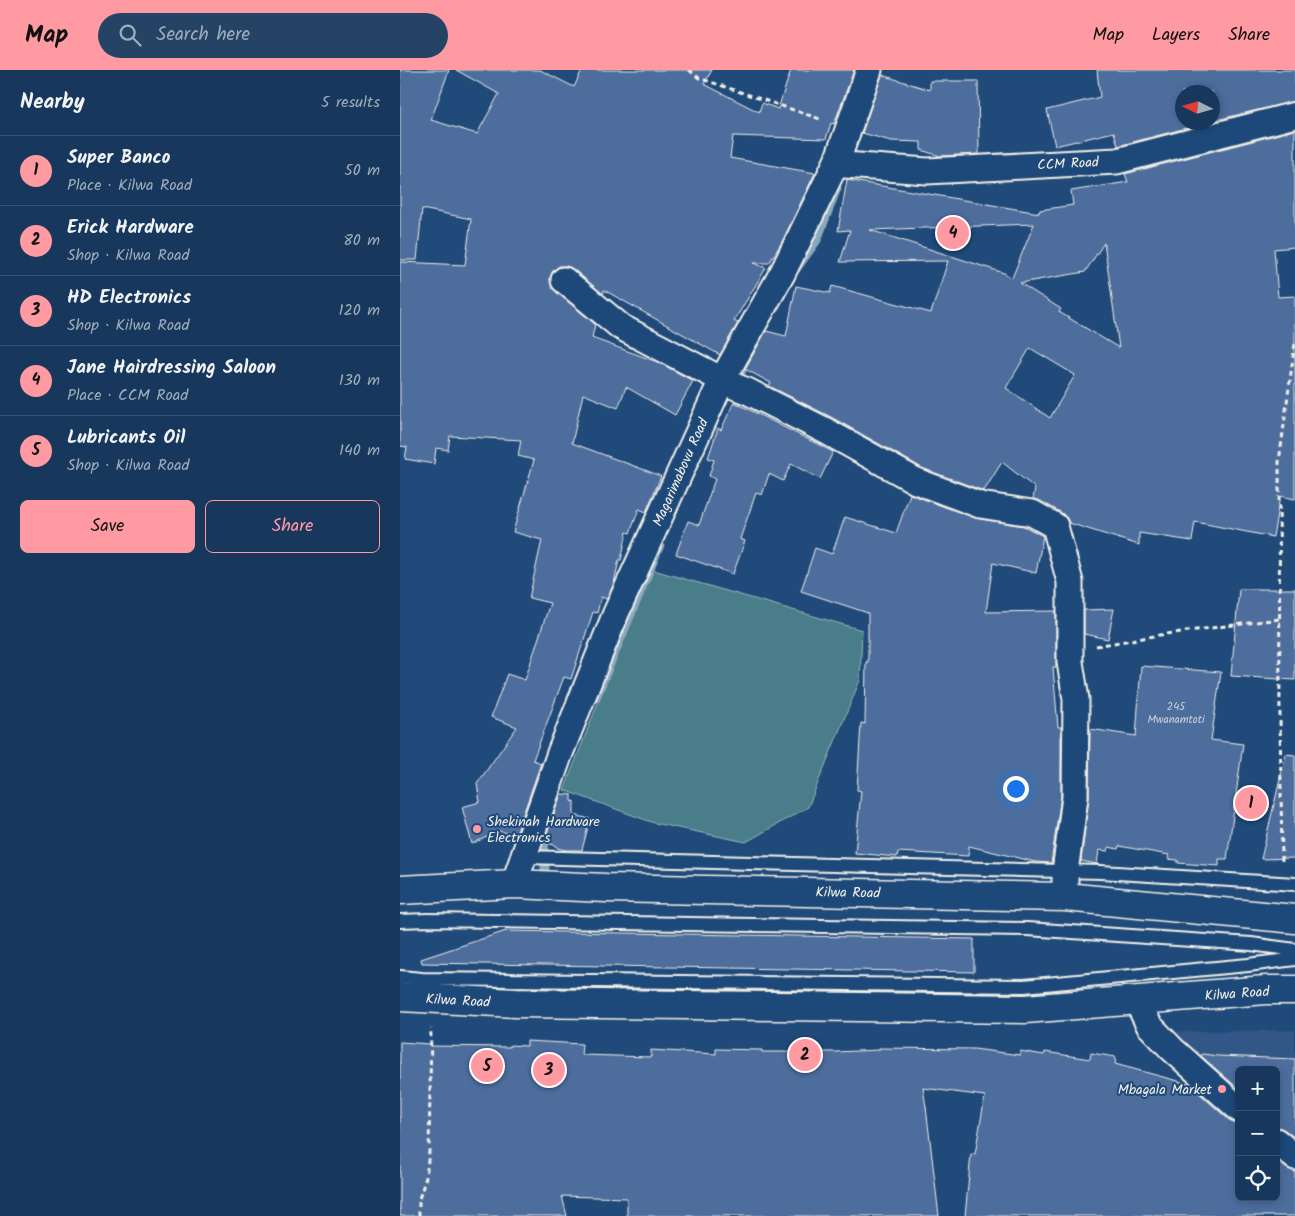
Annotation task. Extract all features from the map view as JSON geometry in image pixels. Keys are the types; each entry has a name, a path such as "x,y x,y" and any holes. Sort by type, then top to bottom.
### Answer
{"highway":[{"name":"Kilwa Road","path":"400,890 514,884 606,888 1065,884 1295,919"},
{"name":"Kilwa Road","path":"400,997 516,1003 1025,1009 1266,990 1295,990"}],"street":[{"name":"Magarimabovu Road","path":"514,884 560,753 616,613 722,380 783,272 837,161 869,70"},
{"name":"CCM Road","path":"837,161 845,165 927,171 1117,161 1295,115"},
{"path":"564,280 621,327 722,380 824,430 916,481 980,505 1032,513 1055,526 1070,582 1070,662 1076,699 1075,797 1065,884"},
{"path":"1137,1001 1149,1025 1172,1049 1235,1105"},
{"path":"1280,1144 1295,1157"}],"lane":[{"path":"524,857 1065,884 1101,872 1289,884"},
{"path":"400,921 446,920 1027,930 1252,944 1295,950"},
{"path":"400,977 422,979 1024,986 1295,959"}],"path":[{"path":"688,70 699,78 849,129"},
{"path":"1289,884 1279,619 1280,462 1295,343"},
{"path":"1071,650 1166,634 1279,619"},
{"path":"419,1216 419,1199 426,1177 429,1152 431,1026"}],"shaded area":[{"name":"Mbagala Market","path":"1295,1030 1295,1160 1280,1149 1280,1066 1235,1066 1235,1114 1146,1032"}],"green space":[{"path":"650,569 862,630 860,680 808,807 746,842 654,823 564,790"}],"building":[{"path":"400,70 449,70 431,120 477,134 499,94 456,70 540,70 574,87 582,70 712,70 704,84 759,112 762,103 778,109 791,70 854,70 834,124 831,123 826,139 733,136 730,158 815,173 782,242 769,263 754,263 766,268 734,321 738,323 720,355 604,290 603,294 573,269 559,266 553,271 550,278 551,285 555,291 595,324 592,338 660,363 693,381 675,415 626,387 618,408 583,394 572,443 661,476 646,512 639,509 630,533 627,532 614,583 607,599 601,597 597,613 593,612 571,679 564,677 533,760 541,763 516,835 499,831 472,844 462,807 480,802 477,784 517,727 491,717 507,674 525,680 550,603 529,598 542,540 513,532 534,460 518,456 521,440 450,436 448,450 436,448 434,464 405,459 407,447 400,446 400,262 465,265 471,219 422,209 417,260 400,260"},
{"path":"1097,70 1295,70 1295,101 1220,119 1220,85 1175,85 1175,130 1179,130 1118,146 1114,132 1055,146 1047,110 1100,97"},
{"path":"882,75 930,90 930,81 978,81 979,154 940,156 921,150 921,142 891,141 862,133"},
{"path":"1295,130 1295,247 1274,249 1278,297 1295,296 1295,499 1280,496 1273,537 1195,522 1192,541 1139,533 1139,545 1069,523 1062,513 1039,500 1033,499 1035,488 1002,462 984,491 922,468 831,417 769,386 771,383 745,369 766,331 786,336 796,286 830,293 832,286 931,313 948,261 840,262 850,230 838,231 847,180 1039,213 1040,210 1073,205 1071,191 1128,182 1125,174","holes":["1034,224 1012,278 1004,273 870,230","1104,243 1119,348 1059,312 1061,309 1020,283 1085,272","1030,348 1075,375 1050,418 1006,388"]},
{"path":"734,402 833,452 820,479 791,464 783,481 769,474 762,495 756,493 740,539 745,541 733,574 676,554 688,521 699,525 715,479 709,476 714,460 708,458 718,428 721,430"},
{"path":"910,494 975,518 1024,526 1043,536 1036,573 993,563 986,612 1056,611 1056,667 1053,667 1058,727 1061,727 1061,796 1051,863 1035,862 969,846 968,856 898,852 897,857 855,853 861,791 857,790 861,723 865,724 868,613 801,591 815,548 832,554 845,517 896,533"},
{"path":"1239,589 1295,589 1295,680 1231,676"},
{"path":"1114,609 1108,639 1084,634 1084,610"},
{"path":"1141,666 1221,672 1211,740 1243,744 1227,859 1219,859 1219,866 1178,863 1178,860 1168,859 1169,855 1119,846 1118,849 1109,847 1108,851 1099,850 1097,864 1081,861 1089,797 1090,729 1136,736"},
{"path":"1286,754 1295,755 1295,858 1261,859"},
{"path":"561,794 572,795 574,815 590,819 582,850 566,850 544,842"},
{"path":"506,931 974,939 974,972 422,963 421,959"},
{"path":"527,1041 582,1044 581,1055 651,1057 651,1050 716,1054 716,1049 762,1050 762,1052 835,1052 879,1050 879,1048 974,1049 1020,1055 1020,1051 1044,1055 1045,1052 1090,1059 1091,1053 1116,1057 1115,1064 1189,1084 1229,1120 1235,1123 1235,1201 1280,1201 1280,1163 1295,1171 1295,1216 965,1216 971,1154 975,1154 985,1096 923,1088 939,1216 627,1216 627,1198 562,1196 567,1216 400,1216 400,1042 430,1044 430,1046 527,1046"},
{"path":"1202,1054 1295,1059 1295,1138 1280,1128 1280,1066 1235,1066 1235,1086 1201,1056"}],"waterway":[{"path":"796,269 817,240 837,188"},
{"path":"735,384 751,353"},
{"path":"596,697 660,545"},
{"path":"545,870 544,832 546,825"}],"place":[{"name":"Jane Hairdressing Saloon","path":"953,233"},
{"name":"Super Banco","path":"1251,803"},
{"name":"Shekinah Hardware Electronics","path":"477,829"},
{"name":"Erick Hardware","path":"805,1055"},
{"name":"Lubricants Oil","path":"487,1066"},
{"name":"HD Electronics","path":"549,1070"},
{"name":"Mbagala Market","path":"1222,1089"}]}
